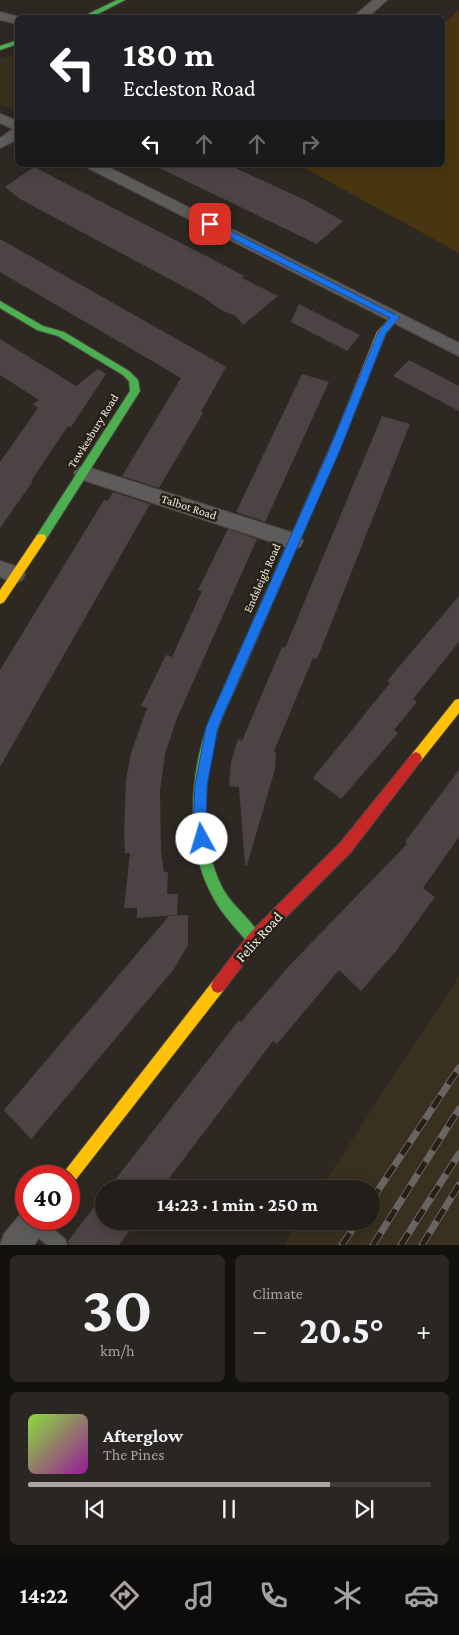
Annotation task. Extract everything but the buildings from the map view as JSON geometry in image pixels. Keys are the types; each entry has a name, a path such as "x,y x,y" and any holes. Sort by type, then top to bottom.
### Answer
{"street":[{"path":"88,15 122,0"},
{"path":"362,15 382,0"},
{"path":"0,16 15,19"},
{"path":"0,48 15,43"},
{"path":"0,118 15,125"},
{"path":"0,144 15,134"},
{"path":"97,167 459,350"},
{"name":"Tewkesbury Road","path":"0,304 40,328 61,334 126,373 133,380 135,391 84,473 8,572 0,599"},
{"name":"Endsleigh Road","path":"254,939 218,894 208,870 200,824 201,786 212,727 334,450 382,332 396,317"},
{"name":"Talbot Road","path":"84,473 293,541"},
{"name":"Felix Road","path":"79,1165 254,939 346,848 459,704"},
{"path":"15,1245 26,1230"}],"lane":[{"path":"44,1230 58,1245"}],"shaded area":[{"path":"459,10 459,253 303,167 445,167 445,23"},
{"path":"15,54 15,111 0,104 0,59"},
{"path":"459,976 459,1245 284,1245 293,1230 380,1230 380,1180 326,1180"}],"railway":[{"path":"380,1187 459,1068"},
{"path":"373,1245 459,1109"},
{"path":"401,1245 459,1154"},
{"path":"422,1245 459,1185"},
{"path":"342,1245 352,1230"}],"traffic: fast":[{"path":"90,15 122,0"},
{"path":"0,48 15,43"},
{"path":"0,304 40,328 61,334 126,373 133,380 135,391 41,538"},
{"path":"230,687 216,716 204,764 200,811 202,834 210,877 218,894 254,939"}],"traffic: slow":[{"path":"340,436 382,332 396,317"},
{"path":"0,599 41,538"},
{"path":"416,758 459,704"},
{"path":"78,1165 218,986"}],"traffic: jam":[{"path":"230,687 340,436"},
{"path":"218,986 254,939 346,847 416,758"}],"route":[{"path":"202,839 200,824 201,786 212,727 334,450 382,332 396,317 210,224"}]}
